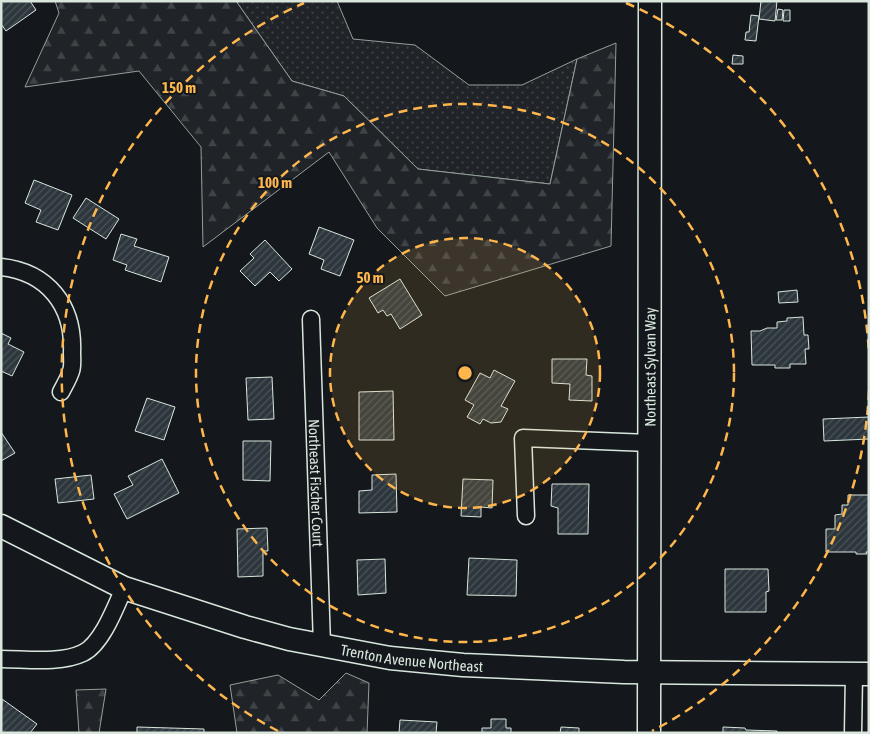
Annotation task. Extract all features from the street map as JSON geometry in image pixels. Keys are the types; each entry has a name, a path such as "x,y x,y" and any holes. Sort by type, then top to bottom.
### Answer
{"main road":[{"name":"Northeast Sylvan Way","path":"649,733 650,1"},
{"name":"Trenton Avenue Northeast","path":"1,526 124,588 245,627 322,645 390,658 439,663 585,670 861,674"}],"street":[{"path":"1,267 15,268 38,278 57,294 69,315 73,343 72,370 61,392"},
{"name":"Northeast Fischer Court","path":"311,320 322,645"},
{"path":"526,516 523,438 649,443"},
{"path":"1,659 65,659 84,652 100,637 124,588"},
{"path":"853,733 861,674"}],"green space":[{"path":"55,1 236,1 292,81 344,96 418,169 550,184 577,59 616,43 611,246 445,296 377,228 329,152 203,247 201,147 139,71 25,87 59,13"},
{"path":"236,1 337,1 353,39 415,45 469,85 522,85 577,59 550,184 418,169 344,96 292,81"},
{"path":"346,673 369,683 367,733 237,733 230,685 278,675 319,700"},
{"path":"106,689 99,733 79,733 76,690"}],"building":[{"path":"1,1 30,1 36,10 6,31 1,24"},
{"path":"761,1 777,1 775,21 759,19"},
{"path":"778,9 783,10 782,20 776,20"},
{"path":"784,10 790,10 790,21 783,21"},
{"path":"751,15 759,16 756,41 745,40 746,32 749,32"},
{"path":"733,55 743,56 743,64 732,64"},
{"path":"34,180 72,195 58,230 36,222 41,210 25,203"},
{"path":"86,198 119,219 106,239 73,218"},
{"path":"319,227 354,240 340,276 321,269 324,260 309,254"},
{"path":"121,234 137,239 134,246 169,257 161,282 125,270 127,265 113,260"},
{"path":"265,240 292,269 279,281 270,272 255,286 240,271 254,258 250,254"},
{"path":"400,279 422,315 400,329 391,314 387,316 383,310 378,313 369,298"},
{"path":"797,290 798,302 779,303 778,292"},
{"path":"803,317 804,335 808,335 809,349 805,349 806,364 790,364 790,368 775,368 775,365 752,365 751,331 777,328 777,322 787,321 787,318"},
{"path":"1,333 11,338 8,344 24,352 12,376 1,371"},
{"path":"552,359 587,359 586,375 592,376 592,401 569,400 570,384 552,383"},
{"path":"494,370 515,381 501,406 508,409 501,422 491,423 483,419 480,424 467,417 474,405 465,400 480,373 490,378"},
{"path":"272,377 274,419 248,420 246,378"},
{"path":"393,391 394,440 359,440 359,392"},
{"path":"147,398 175,407 164,440 135,431"},
{"path":"869,417 869,439 824,441 823,419"},
{"path":"1,432 15,453 1,461"},
{"path":"243,441 271,441 270,481 243,480"},
{"path":"162,459 179,493 127,519 114,494 133,485 128,476"},
{"path":"396,474 397,512 359,513 359,491 372,490 372,475"},
{"path":"91,475 94,499 58,503 55,479"},
{"path":"463,479 493,480 492,508 481,507 481,517 461,516"},
{"path":"552,484 589,484 588,534 558,534 558,508 551,506"},
{"path":"848,495 869,495 869,552 866,552 867,554 826,552 826,529 835,529 835,515 842,514 842,505 848,505"},
{"path":"267,528 268,551 263,551 263,576 238,577 237,529"},
{"path":"469,558 517,560 516,596 467,595"},
{"path":"385,559 386,593 358,595 357,560"},
{"path":"725,569 768,569 769,591 766,592 766,612 725,612"},
{"path":"2,699 37,724 30,733 1,733"},
{"path":"491,719 506,719 506,728 511,728 511,733 482,733 482,728 491,728"},
{"path":"400,720 437,722 436,733 399,733"},
{"path":"137,727 204,729 204,733 137,733"},
{"path":"561,727 579,728 579,733 560,733"},
{"path":"723,727 777,731 777,733 723,733"}]}
